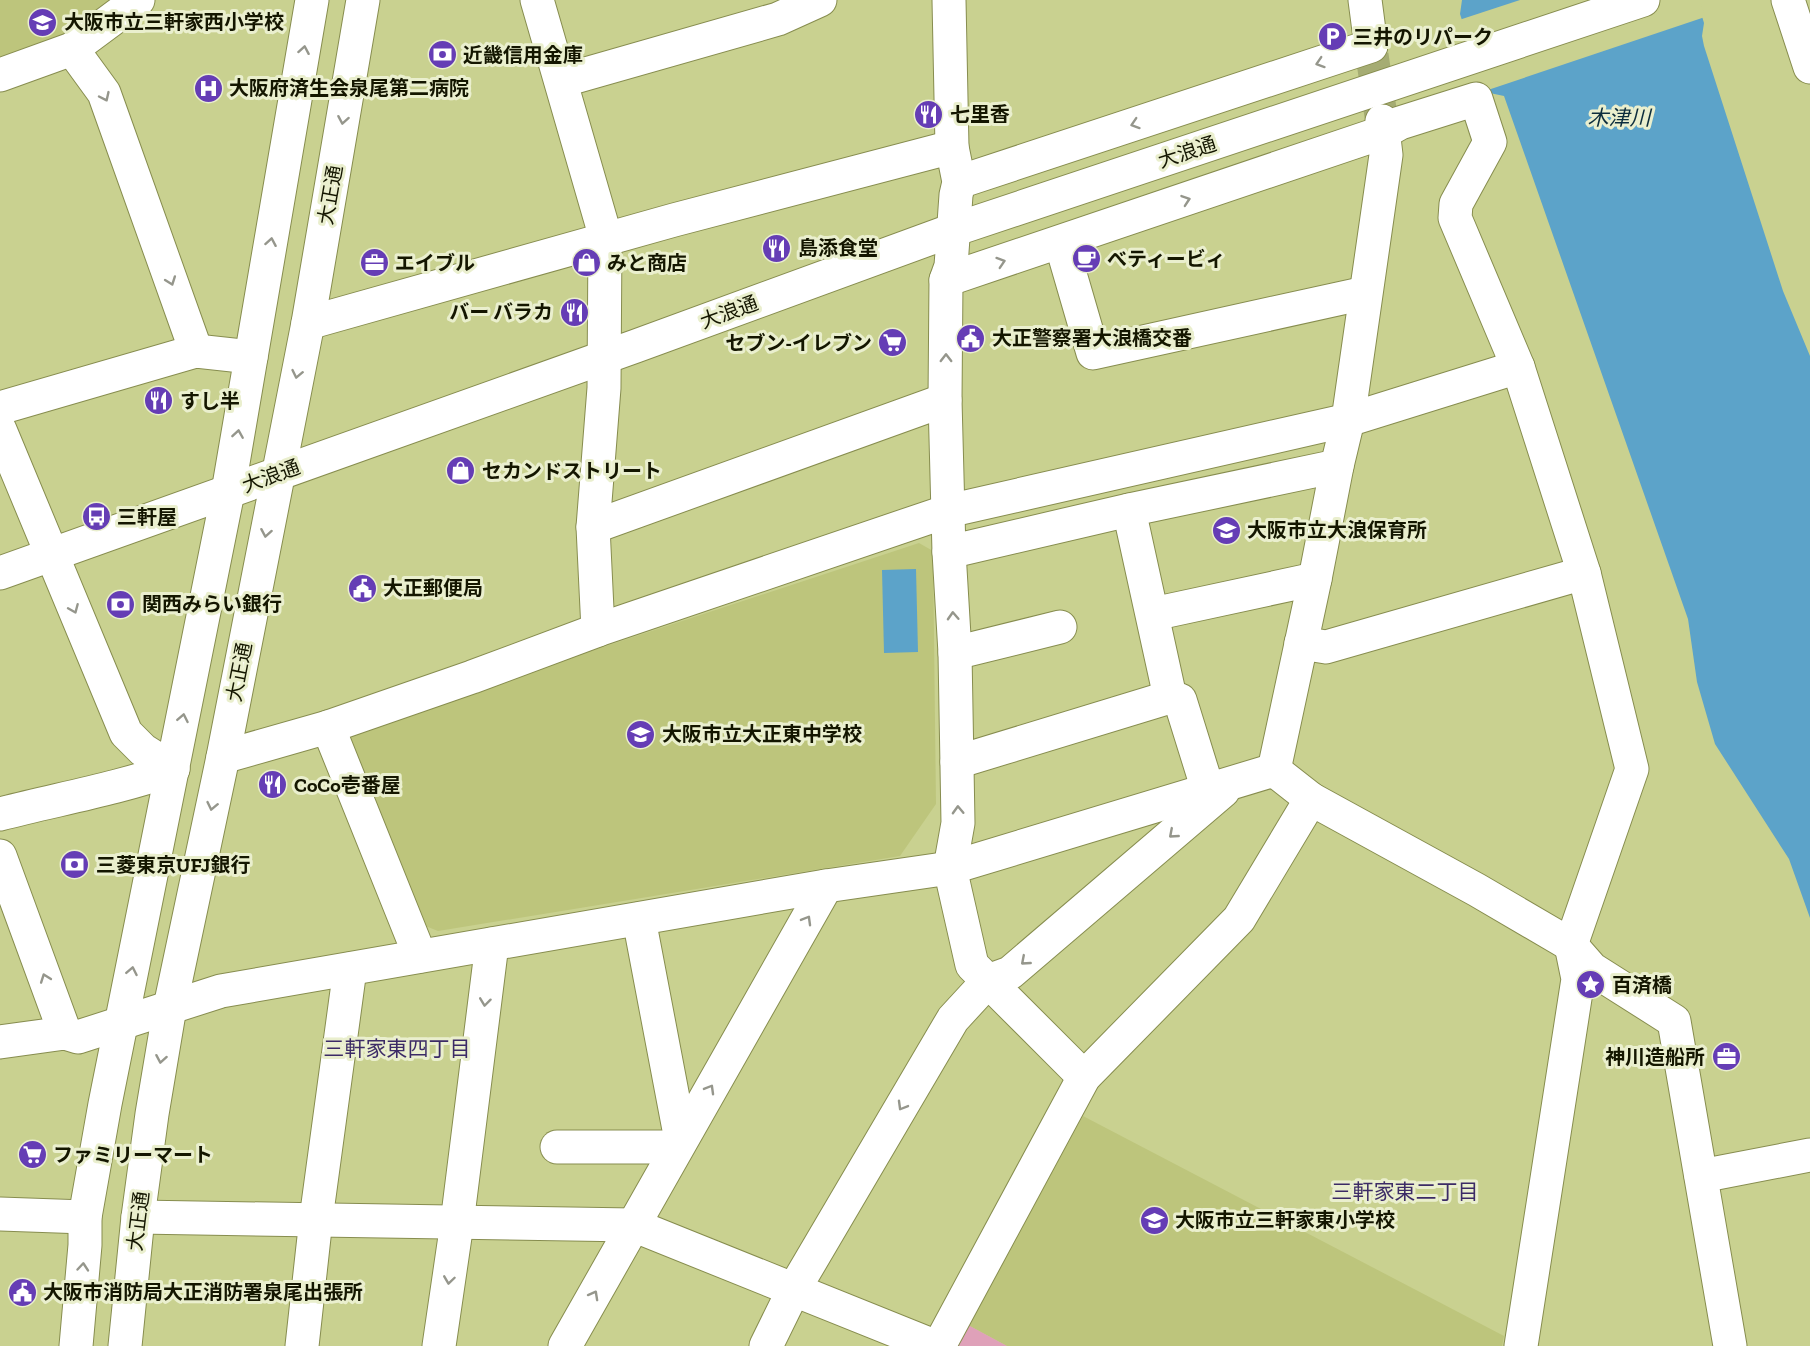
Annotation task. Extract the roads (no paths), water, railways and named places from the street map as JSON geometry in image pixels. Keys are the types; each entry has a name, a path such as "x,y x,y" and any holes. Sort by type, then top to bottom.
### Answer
{"street":[{"path":"0,75 72,49 138,0"},
{"path":"76,1346 85,1245 85,1217 105,1104 228,492 312,0"},
{"name":"大正通","path":"125,1346 138,1217 170,1007 223,757 276,475 308,323 363,0"},
{"path":"537,0 604,239 605,357 593,527 598,630"},
{"path":"561,81 778,19 820,0"},
{"path":"949,0 952,147 959,182 951,266 946,280 945,400 949,552 955,653 958,823 950,868 972,964 1084,1077"},
{"path":"959,182 1372,50 1365,0"},
{"name":"大浪通","path":"0,573 953,230 1643,0"},
{"path":"1788,0 1810,67"},
{"path":"72,49 104,93 196,351"},
{"path":"946,280 1061,243 1383,126 1400,123 1476,99 1490,142 1456,204 1455,218 1518,367 1584,573 1632,769 1571,945 1578,979 1521,1346"},
{"path":"1274,770 1348,420 1386,155 1383,126"},
{"path":"308,323 604,239 952,147"},
{"path":"1061,243 1094,352 1365,293"},
{"path":"0,408 196,351 251,357"},
{"path":"223,757 328,727 598,630 948,511 1348,420 1518,367"},
{"path":"593,527 945,400"},
{"path":"0,430 126,733 143,750 173,769"},
{"path":"949,552 1129,510 1337,466"},
{"path":"1129,510 1170,698"},
{"path":"1302,643 1326,647 1584,573"},
{"path":"1153,614 1316,579"},
{"path":"955,653 1060,627"},
{"path":"957,762 1170,698 1180,699 1220,786"},
{"path":"328,727 420,956"},
{"path":"0,814 60,798 138,782 173,769"},
{"path":"0,1042 65,1033 78,1037 221,991 826,886 950,868 1274,770"},
{"path":"1274,770 1311,799 1477,890 1571,945 1592,969 1674,1021 1730,1346"},
{"path":"766,1346 793,1291 953,1019 988,981 1010,973 1220,786"},
{"path":"939,1346 1084,1077 1239,919 1311,799"},
{"path":"0,856 65,1033"},
{"path":"565,1346 826,886"},
{"path":"639,919 679,1143"},
{"path":"439,1346 492,944"},
{"path":"302,1346 316,1219 350,969"},
{"path":"556,1147 679,1143"},
{"path":"1701,1176 1810,1155"},
{"path":"0,1214 85,1217"},
{"path":"138,1217 633,1226 934,1346"}],"water":[{"name":"木津川","path":"1462,0 1697,0 1704,23 1702,36 1704,46 1783,291 1810,356 1810,918 1789,859 1715,744 1697,682 1688,619 1504,96 1485,92 1460,14"},
{"path":"916,569 918,652 884,653 882,570"}],"tunnel":[{"path":"1372,55 1381,116"}],"place":[{"name":"大阪市立三軒家西小学校","path":"43,22"},
{"name":"三井のリパーク","path":"1332,37"},
{"name":"近畿信用金庫","path":"442,55"},
{"name":"大阪府済生会泉尾第二病院","path":"208,88"},
{"name":"七里香","path":"929,114"},
{"name":"島添食堂","path":"777,248"},
{"name":"べティービィ","path":"1086,259"},
{"name":"エイブル","path":"374,263"},
{"name":"みと商店","path":"586,263"},
{"name":"バー バラカ","path":"574,312"},
{"name":"大正警察署大浪橋交番","path":"971,338"},
{"name":"セブン-イレブン","path":"893,343"},
{"name":"すし半","path":"159,401"},
{"name":"セカンドストリート","path":"461,471"},
{"name":"三軒屋","path":"96,517"},
{"name":"大阪市立大浪保育所","path":"1226,530"},
{"name":"大正郵便局","path":"362,588"},
{"name":"関西みらい銀行","path":"121,604"},
{"name":"大阪市立大正東中学校","path":"641,734"},
{"name":"CoCo壱番屋","path":"273,785"},
{"name":"三菱東京UFJ銀行","path":"75,865"},
{"name":"百済橋","path":"1591,985"},
{"name":"神川造船所","path":"1726,1057"},
{"name":"ファミリーマート","path":"32,1155"},
{"name":"大阪市立三軒家東小学校","path":"1154,1220"},
{"name":"大阪市消防局大正消防署泉尾出張所","path":"22,1292"}],"district":[{"name":"三軒家東四丁目","path":"397,1048"},
{"name":"三軒家東二丁目","path":"1405,1191"}]}
